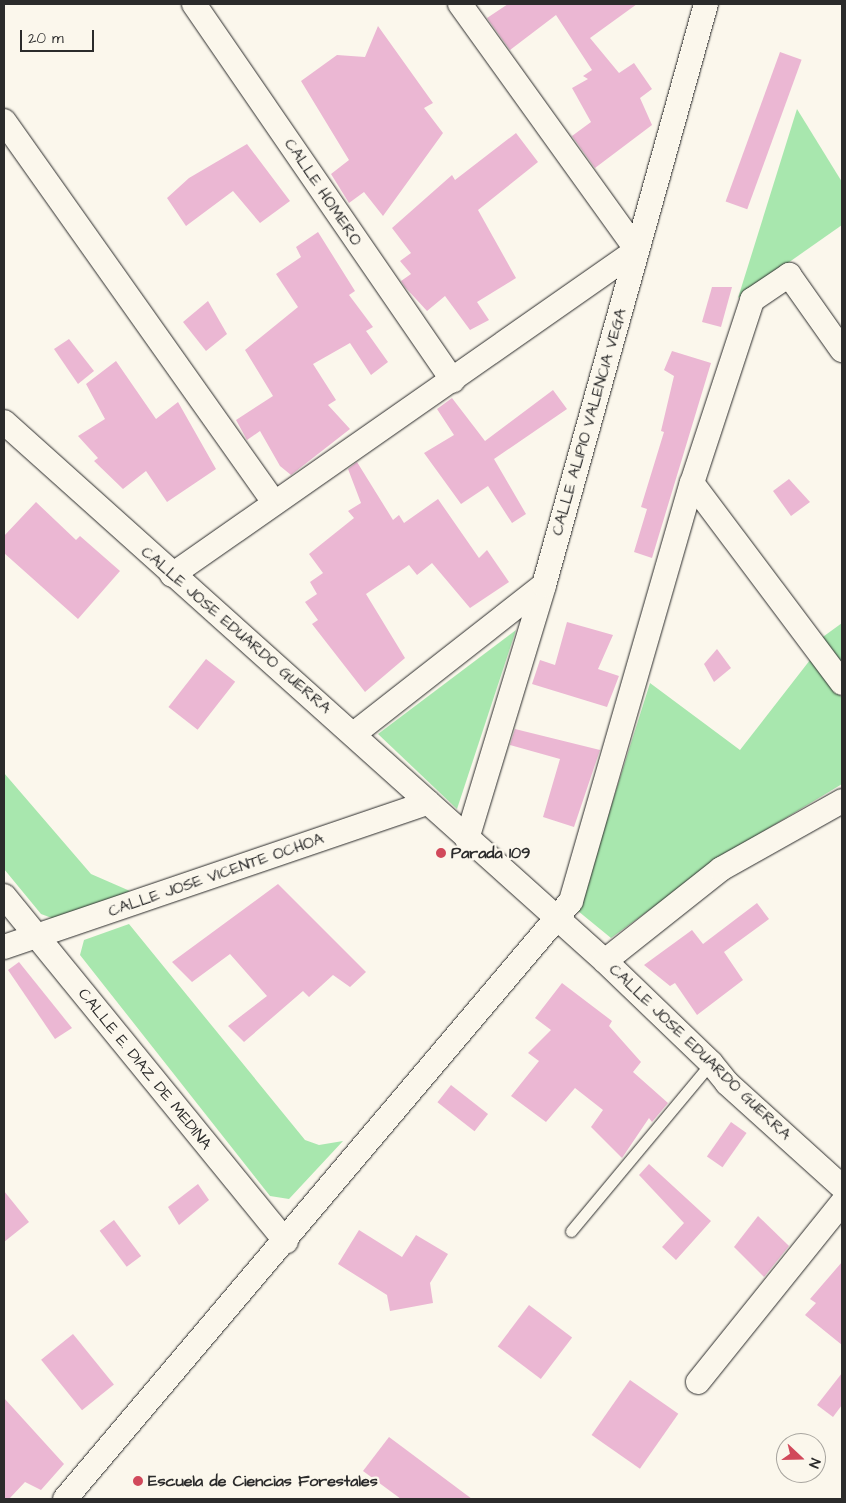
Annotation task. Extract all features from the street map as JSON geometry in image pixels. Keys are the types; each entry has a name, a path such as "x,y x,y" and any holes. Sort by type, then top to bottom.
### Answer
{"street":[{"name":"CALLE HOMERO","path":"194,4 452,381"},
{"path":"172,575 273,501 452,381 637,250 460,4"},
{"name":"CALLE ALIPIO VALENCIA VEGA","path":"467,839 544,585 706,4"},
{"path":"4,121 273,501"},
{"path":"65,1499 286,1242 571,901 692,483 752,300 788,275 842,350"},
{"name":"CALLE JOSE EDUARDO GUERRA","path":"4,422 172,575 354,734 467,839 605,961 711,1063 727,1083 837,1173"},
{"path":"692,483 842,683"},
{"path":"354,734 544,585"},
{"path":"605,961 721,869 842,801"},
{"name":"CALLE JOSE VICENTE OCHOA","path":"4,948 428,803"},
{"name":"CALLE E. DIAZ DE MEDINA","path":"4,896 286,1242"},
{"path":"698,1382 842,1203"}],"lane":[{"path":"571,1231 711,1063"}],"green space":[{"path":"797,109 842,182 842,225 738,298"},
{"path":"842,623 842,666 820,639"},
{"path":"516,630 457,809 378,734"},
{"path":"810,660 842,698 842,784 729,852 611,938 578,911 650,683 740,750"},
{"path":"4,773 91,874 130,891 60,921 41,914 4,869"},
{"path":"129,924 305,1140 319,1145 343,1141 289,1199 270,1196 80,955 84,940"}],"building":[{"path":"508,4 637,4 590,38 619,73 634,63 652,89 640,98 652,125 595,168 572,136 591,122 572,88 588,79 583,76 592,70 556,15 510,50 487,18"},
{"path":"378,26 433,103 424,108 443,133 383,216 364,192 349,203 331,174 349,160 301,81 337,55 365,57"},
{"path":"780,52 802,60 747,209 726,201"},
{"path":"516,133 538,162 478,210 516,278 477,302 489,320 470,330 445,296 427,311 405,287 401,281 411,274 400,261 411,253 392,228 452,175 455,180"},
{"path":"247,144 290,201 260,223 233,191 186,226 167,198 189,178"},
{"path":"318,232 355,291 349,295 373,327 366,331 388,362 371,375 350,343 313,364 336,400 328,405 350,429 291,475 280,466 260,431 247,440 236,420 273,396 245,350 298,307 276,274 301,257 296,247"},
{"path":"712,287 732,287 721,327 702,322"},
{"path":"208,301 227,334 206,351 183,322"},
{"path":"69,339 94,371 78,384 54,349"},
{"path":"672,351 711,363 652,558 634,552 647,509 641,507 664,432 661,431 674,376 664,370"},
{"path":"116,361 156,419 178,402 216,469 167,502 146,471 123,489 94,461 98,458 78,436 105,419 86,384"},
{"path":"553,390 567,409 494,459 526,514 512,523 488,486 461,504 424,453 454,435 437,409 452,398 485,441"},
{"path":"357,462 393,520 399,515 404,523 438,499 479,558 487,550 509,582 470,608 432,563 417,575 409,565 366,594 405,658 365,692 312,624 318,620 305,602 317,594 310,582 323,573 309,554 354,518 348,511 361,503 348,469"},
{"path":"789,479 810,502 791,516 773,491"},
{"path":"36,502 76,540 80,536 120,571 78,619 4,553 4,536"},
{"path":"567,622 613,635 598,669 619,676 607,707 532,684 540,660 555,665"},
{"path":"717,649 731,668 714,682 704,664"},
{"path":"206,659 235,682 198,730 168,707"},
{"path":"515,729 600,750 574,827 543,817 560,759 510,745"},
{"path":"278,884 366,972 350,987 333,975 309,997 303,991 244,1042 228,1026 267,996 230,954 192,982 172,962"},
{"path":"757,903 769,919 724,952 743,980 697,1015 675,983 670,986 644,965 692,930 703,944"},
{"path":"19,962 72,1028 55,1039 8,970"},
{"path":"562,983 612,1021 609,1026 641,1062 633,1072 668,1103 652,1122 649,1118 622,1158 591,1127 603,1110 575,1088 546,1122 511,1096 539,1061 528,1053 551,1030 535,1018"},
{"path":"451,1085 488,1114 474,1131 437,1102"},
{"path":"731,1122 747,1133 722,1167 707,1156"},
{"path":"649,1164 711,1221 676,1260 662,1247 684,1223 639,1175"},
{"path":"198,1184 209,1200 179,1225 168,1207"},
{"path":"4,1191 29,1222 4,1242"},
{"path":"758,1216 789,1246 764,1277 734,1247"},
{"path":"114,1220 141,1256 127,1267 100,1231"},
{"path":"359,1230 402,1257 416,1235 448,1254 430,1283 433,1303 390,1311 387,1295 338,1264"},
{"path":"842,1262 842,1345 805,1315 816,1303 810,1299"},
{"path":"529,1305 572,1337 541,1379 498,1347"},
{"path":"73,1334 114,1385 82,1410 41,1360"},
{"path":"842,1373 842,1405 833,1417 817,1405"},
{"path":"630,1380 678,1414 640,1469 592,1435"},
{"path":"4,1398 64,1464 41,1490 25,1482 9,1499 4,1499"},
{"path":"389,1437 472,1499 401,1499 363,1471"}],"place":[{"name":"Parada 109","path":"441,853"},
{"name":"Escuela de Ciencias Forestales","path":"138,1481"}]}
